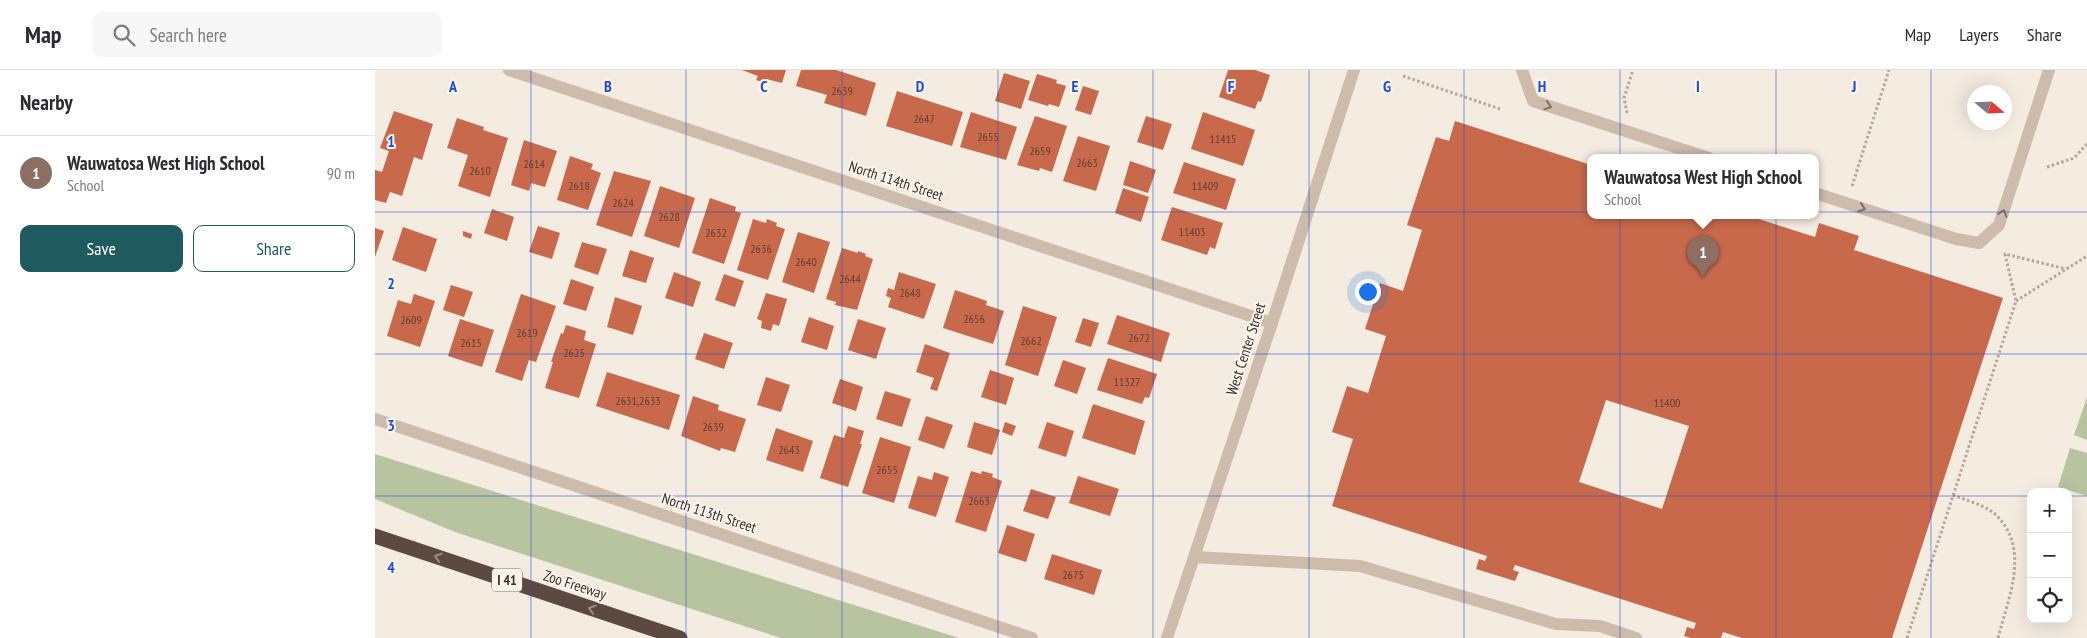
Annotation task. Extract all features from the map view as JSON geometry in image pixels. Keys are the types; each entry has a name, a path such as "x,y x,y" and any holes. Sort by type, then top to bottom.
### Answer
{"highway":[{"name":"Zoo Freeway","path":"375,536 679,638"}],"street":[{"name":"North 114th Street","path":"509,70 1272,324"},
{"name":"West Center Street","path":"1167,638 1272,324 1354,70"},
{"path":"1522,70 1533,101 1697,154"},
{"path":"1819,194 1957,239 1979,243 1999,225 2049,70"},
{"name":"North 113th Street","path":"375,419 1032,638"},
{"path":"1195,557 1360,566 1555,624 1600,626 1636,638"}],"path":[{"path":"1849,204 1854,179 1889,70"},
{"path":"1403,76 1500,109"},
{"path":"2047,167 2074,158 2087,144"},
{"path":"1907,638 2016,301 2005,254 2066,269"},
{"path":"2016,301 2087,256"},
{"path":"1953,495 1986,509 1997,516 2009,534 2015,551 2015,572 1998,638"}],"green space":[{"path":"2087,397 2087,440 2074,435"},
{"path":"2070,448 2087,453 2087,496 2072,491 2072,488 2058,487"},
{"path":"375,454 959,638 781,638 455,532 375,499"}],"building":[{"path":"742,70 786,70 782,83 766,79 765,83 756,80 758,76"},
{"path":"801,70 836,70 876,83 866,116 824,103 827,95 796,86"},
{"path":"1228,70 1255,70 1270,75 1261,102 1258,101 1255,109 1219,97"},
{"path":"1004,73 1030,81 1021,109 995,101"},
{"path":"1037,74 1057,80 1056,83 1066,86 1059,107 1028,100"},
{"path":"1083,86 1099,91 1091,115 1075,110"},
{"path":"897,91 963,112 952,146 886,126"},
{"path":"394,111 433,124 422,160 414,157 402,196 390,192 386,203 375,200 375,170 382,172 389,151 380,148"},
{"path":"971,112 1017,127 1006,160 960,147"},
{"path":"1203,112 1255,130 1243,166 1191,149"},
{"path":"1035,116 1067,126 1052,172 1040,168 1039,171 1017,165"},
{"path":"1146,116 1172,124 1163,150 1137,142"},
{"path":"457,118 484,127 483,130 508,138 490,197 458,186 468,155 447,148"},
{"path":"1455,121 1587,164 1587,219 1758,219 1815,237 1819,223 1859,236 1854,250 2003,298 1892,638 1742,638 1723,632 1721,638 1691,638 1684,636 1687,627 1694,629 1696,623 1515,565 1513,570 1519,572 1515,581 1476,569 1479,559 1485,561 1487,556 1332,506 1353,439 1332,432 1347,386 1368,393 1386,336 1365,329 1380,283 1403,291 1422,230 1407,225 1436,137 1449,141","holes":["1606,400 1689,426 1662,509 1579,482"]},
{"path":"1078,136 1110,146 1096,191 1063,181"},
{"path":"524,140 557,151 545,187 531,183 529,191 511,185"},
{"path":"570,156 593,164 591,169 601,173 588,210 557,200"},
{"path":"1130,161 1156,170 1148,193 1123,185"},
{"path":"1184,162 1236,179 1226,210 1173,193"},
{"path":"614,171 651,181 632,237 596,225"},
{"path":"660,186 695,198 679,248 644,236"},
{"path":"1123,188 1149,197 1141,222 1115,213"},
{"path":"710,198 736,207 735,211 741,213 724,264 692,253"},
{"path":"1172,207 1223,223 1215,249 1210,247 1207,255 1161,240"},
{"path":"492,209 514,217 507,241 484,233"},
{"path":"753,219 766,223 767,219 777,223 776,226 785,229 768,280 737,270"},
{"path":"538,226 560,233 552,259 529,252"},
{"path":"403,227 437,239 426,272 392,260"},
{"path":"375,228 384,231 375,257"},
{"path":"463,231 472,234 471,239 463,236"},
{"path":"798,232 830,242 814,293 782,282"},
{"path":"582,242 607,249 598,275 574,267"},
{"path":"842,248 858,253 858,251 873,259 857,310 835,305 836,302 826,299"},
{"path":"630,250 654,258 646,283 622,276"},
{"path":"674,272 701,282 693,307 665,298"},
{"path":"899,272 936,284 924,319 888,307 891,298 886,296 888,288 894,290"},
{"path":"724,274 744,281 735,307 715,300"},
{"path":"571,279 594,287 586,311 563,304"},
{"path":"451,285 473,292 464,317 443,310"},
{"path":"955,290 987,301 986,305 1004,311 993,344 943,328"},
{"path":"766,293 787,299 779,326 773,324 771,331 761,328 762,321 757,319"},
{"path":"414,294 435,301 420,347 387,336 398,300 411,304"},
{"path":"521,294 556,306 536,362 529,360 522,381 495,372"},
{"path":"615,297 642,306 633,335 607,327"},
{"path":"1023,306 1057,317 1038,376 1005,365"},
{"path":"1117,315 1170,333 1161,362 1107,344"},
{"path":"809,317 834,326 827,350 801,342"},
{"path":"1083,318 1099,323 1091,347 1075,342"},
{"path":"460,319 494,330 482,367 448,356"},
{"path":"858,319 886,328 876,359 848,350"},
{"path":"566,325 586,331 584,340 596,344 579,398 545,388 553,362 551,362 561,333 563,334"},
{"path":"704,333 733,343 724,369 695,359"},
{"path":"925,344 950,353 937,391 930,389 934,378 916,372"},
{"path":"1108,358 1157,374 1149,398 1145,397 1142,404 1097,390"},
{"path":"1063,360 1086,368 1077,394 1054,386"},
{"path":"990,370 1014,378 1006,405 981,397"},
{"path":"607,372 680,395 669,430 596,406"},
{"path":"766,377 790,385 781,412 757,405"},
{"path":"840,379 863,387 856,411 832,403"},
{"path":"885,391 911,399 902,427 876,419"},
{"path":"693,396 719,405 718,410 746,419 735,452 721,448 720,451 681,436"},
{"path":"1093,404 1145,421 1135,455 1082,438"},
{"path":"926,416 953,425 944,449 918,440"},
{"path":"974,422 1000,430 992,455 967,447"},
{"path":"1005,422 1016,426 1012,436 1002,432"},
{"path":"1047,422 1074,431 1066,457 1038,448"},
{"path":"848,426 864,431 860,444 862,444 848,487 820,478 834,435 844,438"},
{"path":"776,428 813,441 803,472 766,460"},
{"path":"880,437 911,447 894,503 862,493"},
{"path":"971,471 981,474 982,471 993,474 992,477 1002,481 986,532 955,522"},
{"path":"934,472 949,477 936,517 908,508 918,476 932,480"},
{"path":"1078,476 1119,489 1110,516 1069,503"},
{"path":"1031,489 1056,497 1048,519 1023,511"},
{"path":"1007,525 1035,534 1026,562 998,553"},
{"path":"1052,554 1102,570 1094,595 1044,579"}],"place":[{"name":"Wauwatosa West High School","path":"1703,277"}]}
